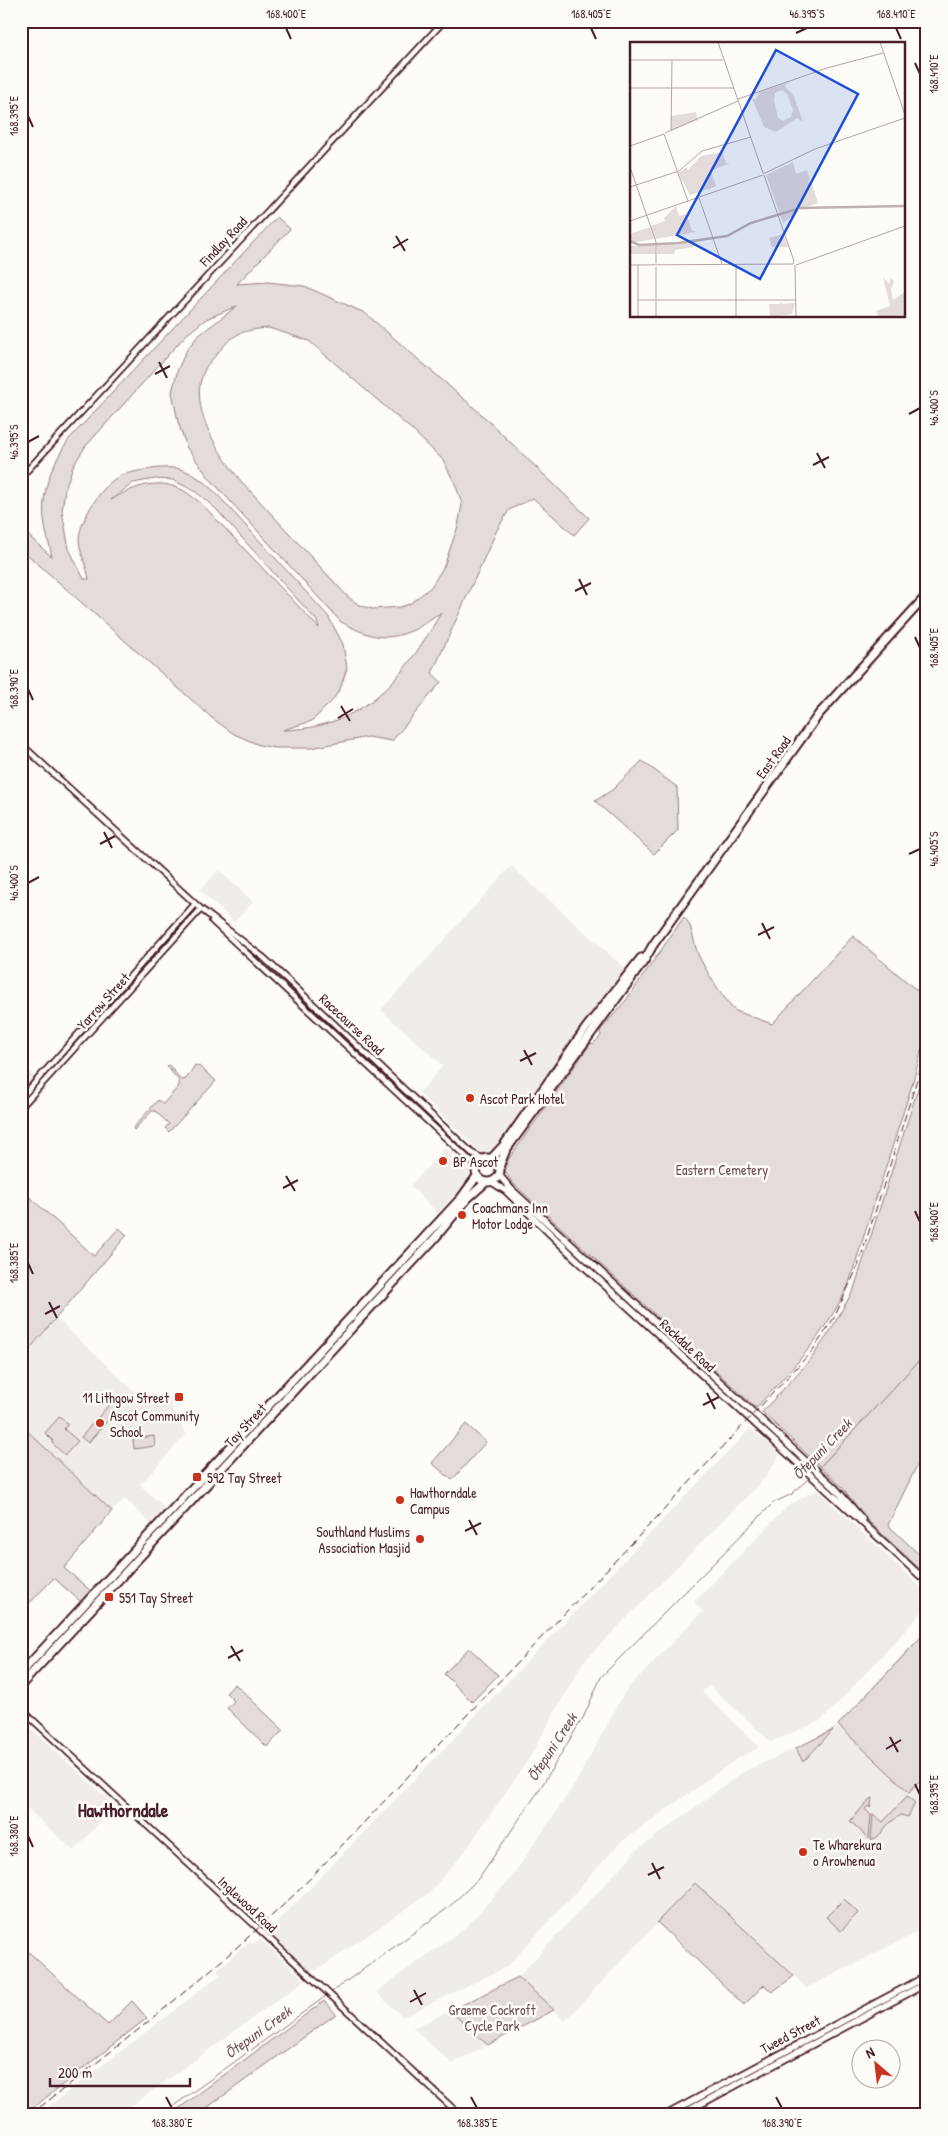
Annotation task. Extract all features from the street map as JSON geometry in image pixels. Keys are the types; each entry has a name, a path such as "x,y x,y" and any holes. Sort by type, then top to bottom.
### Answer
{"highway":[{"name":"East Road","path":"488,1159 504,1145 610,996 653,945 824,708 927,595"},
{"name":"East Road","path":"499,1167 506,1150 644,961 653,945"},
{"path":"488,1159 499,1167 499,1175 489,1182 477,1176 477,1167 488,1159"},
{"name":"Tay Street","path":"21,1673 465,1194 477,1176"},
{"name":"Tay Street","path":"21,1684 62,1642 428,1245 467,1199 489,1182"},
{"path":"106,1581 112,1587"},
{"path":"55,1636 62,1642"}],"main road":[{"name":"Rockdale Road","path":"499,1175 511,1189 840,1493 868,1527"},
{"name":"Rockdale Road","path":"489,1182 506,1191 624,1303 927,1582"},
{"path":"624,1303 629,1298"},
{"name":"Tweed Street","path":"666,2115 927,1976"},
{"name":"Tweed Street","path":"680,2115 927,1983"}],"street":[{"name":"Findlay Road","path":"21,477 444,21"},
{"name":"Racecourse Road","path":"21,744 195,904 238,936 291,984 472,1153 488,1159"},
{"name":"Yarrow Street","path":"21,1098 195,904"},
{"name":"Racecourse Road","path":"201,909 232,941 477,1167"},
{"name":"Yarrow Street","path":"21,1107 201,909"},
{"path":"285,990 291,984"},
{"name":"Inglewood Road","path":"21,1710 460,2115"}],"shaded area":[{"path":"511,866 628,971 492,1154 485,1156 419,1093 443,1066 381,1010"},
{"path":"219,870 253,902 234,922 200,890"},
{"path":"21,1064 47,1088 21,1113"},
{"path":"445,1148 472,1173 471,1178 438,1213 410,1186"},
{"name":"Ascot Community School","path":"57,1319 148,1404 172,1402 173,1412 186,1434 140,1485 165,1508 151,1524 125,1499 112,1511 21,1425 21,1359"},
{"path":"750,1429 777,1450 779,1455 765,1478 583,1662 528,1760 462,1855 429,1893 317,1970 309,1970 268,1932"},
{"path":"817,1490 927,1593 927,1607 822,1720 771,1742 709,1685 702,1692 758,1746 757,1749 736,1759 620,1843 508,1966 403,2017 376,1992 465,1928 511,1878 575,1784 626,1690 703,1611 694,1602 788,1506"},
{"path":"927,1628 927,1927 807,1988 695,1883 565,2021 518,1977 636,1851 743,1772 796,1748 803,1762"},
{"path":"21,1719 115,1806 74,1851 21,1803"},
{"path":"260,1939 305,1980 119,2115 38,2115 220,1975 217,1970 250,1941 253,1944"},
{"path":"450,2011 488,2045 452,2064 413,2028"}],"green space":[{"path":"277,217 290,229 237,284 268,282 304,286 365,313 480,413 589,518 574,535 533,498 509,510 497,530 432,673 441,682 392,741 368,737 311,748 275,748 259,745 234,734 212,718 21,549 21,529 52,557 45,524 44,497 49,476 70,438","holes":["237,306 198,336 187,349 178,369 172,392 178,422 187,448 210,479 341,622 367,634 383,637 401,635 441,613 427,637 396,678 359,709 337,720 312,727 283,730 312,721 332,701 340,689 347,668 343,644 328,616 215,492 195,476 180,469 159,468 125,474 113,480 100,494 88,512 80,530 79,543 89,579 84,579 69,549 62,511 65,489 73,466 85,447 186,335 206,319","269,328 309,341 411,429 443,460 456,486 462,504 458,526 444,566 431,587 411,603 401,607 372,609 359,605 348,597 241,481 215,443 202,413 200,383 205,369 228,341 234,337 252,330","155,479 173,480 196,492 216,509 317,621 319,628 201,503 184,491 170,485 152,484 135,488 111,500 133,483"]},
{"path":"642,761 677,787 678,830 654,854 595,801 612,790"},
{"name":"Eastern Cemetery","path":"684,917 689,924 701,961 732,1008 772,1024 853,936 927,999 927,1031 912,1085 848,1286 829,1321 807,1351 756,1408 513,1183 505,1172 508,1160 591,1043 593,1044 601,1036 600,1031 627,999"},
{"path":"927,1060 927,1445 888,1525 927,1562 927,1576 864,1517 843,1488 762,1412 811,1359 829,1333 854,1289"},
{"path":"169,1065 181,1080 186,1079 195,1065 216,1081 169,1132 165,1128 169,1124 155,1111 152,1111 134,1130 133,1128 158,1100 163,1104 179,1086 179,1081 167,1066"},
{"path":"21,1189 94,1256 119,1228 127,1235 21,1359"},
{"path":"113,1400 120,1406 88,1443 81,1437"},
{"path":"60,1416 68,1424 64,1429 78,1441 65,1455 52,1443 53,1441 45,1433"},
{"path":"466,1424 486,1442 452,1480 432,1463"},
{"path":"21,1425 112,1511 64,1568 92,1592 81,1602 54,1578 21,1612"},
{"path":"154,1436 155,1446 134,1449 133,1439"},
{"path":"927,1631 927,1775 924,1778 924,1785 920,1780 909,1792 838,1725"},
{"path":"469,1648 498,1675 472,1702 444,1674"},
{"path":"235,1684 283,1730 267,1747 227,1708 234,1701 226,1693"},
{"path":"833,1730 803,1762 796,1748"},
{"path":"907,1796 915,1803 908,1817 901,1815 889,1824 875,1839 871,1840 873,1814 883,1822"},
{"path":"872,1797 870,1808 868,1806 865,1809 871,1815 869,1839 850,1821"},
{"path":"695,1883 794,1976 772,1992 764,1985 744,2005 657,1922"},
{"path":"844,1899 858,1913 841,1931 826,1917"},
{"path":"21,1945 108,2025 132,2001 147,2018 24,2115 21,2115"},
{"name":"Graeme Cockroft Cycle Park","path":"518,1977 554,2010 488,2045 450,2011"},
{"path":"324,2001 336,2014 197,2115 170,2115"}],"waterway":[{"name":"Ōtepuni Creek","path":"818,1469 927,1352"},
{"name":"Ōtepuni Creek","path":"161,2115 448,1908 478,1879 538,1792 584,1716 601,1677 773,1503 792,1494 810,1477"}],"railway":[{"path":"30,2115 201,1978 298,1891 661,1513 813,1350 834,1318 858,1266 927,1048"}],"place":[{"name":"Ascot Park Hotel","path":"470,1098"},
{"name":"BP Ascot","path":"443,1161"},
{"name":"Coachmans Inn Motor Lodge","path":"462,1215"},
{"name":"11 Lithgow Street","path":"179,1397"},
{"name":"Ascot Community School","path":"100,1423"},
{"name":"592 Tay Street","path":"197,1477"},
{"name":"Hawthorndale Campus","path":"400,1500"},
{"name":"Southland Muslims Association Masjid","path":"420,1539"},
{"name":"551 Tay Street","path":"109,1597"},
{"name":"Te Wharekura o Arowhenua","path":"803,1852"}],"district":[{"name":"Hawthorndale","path":"123,1810"}]}
